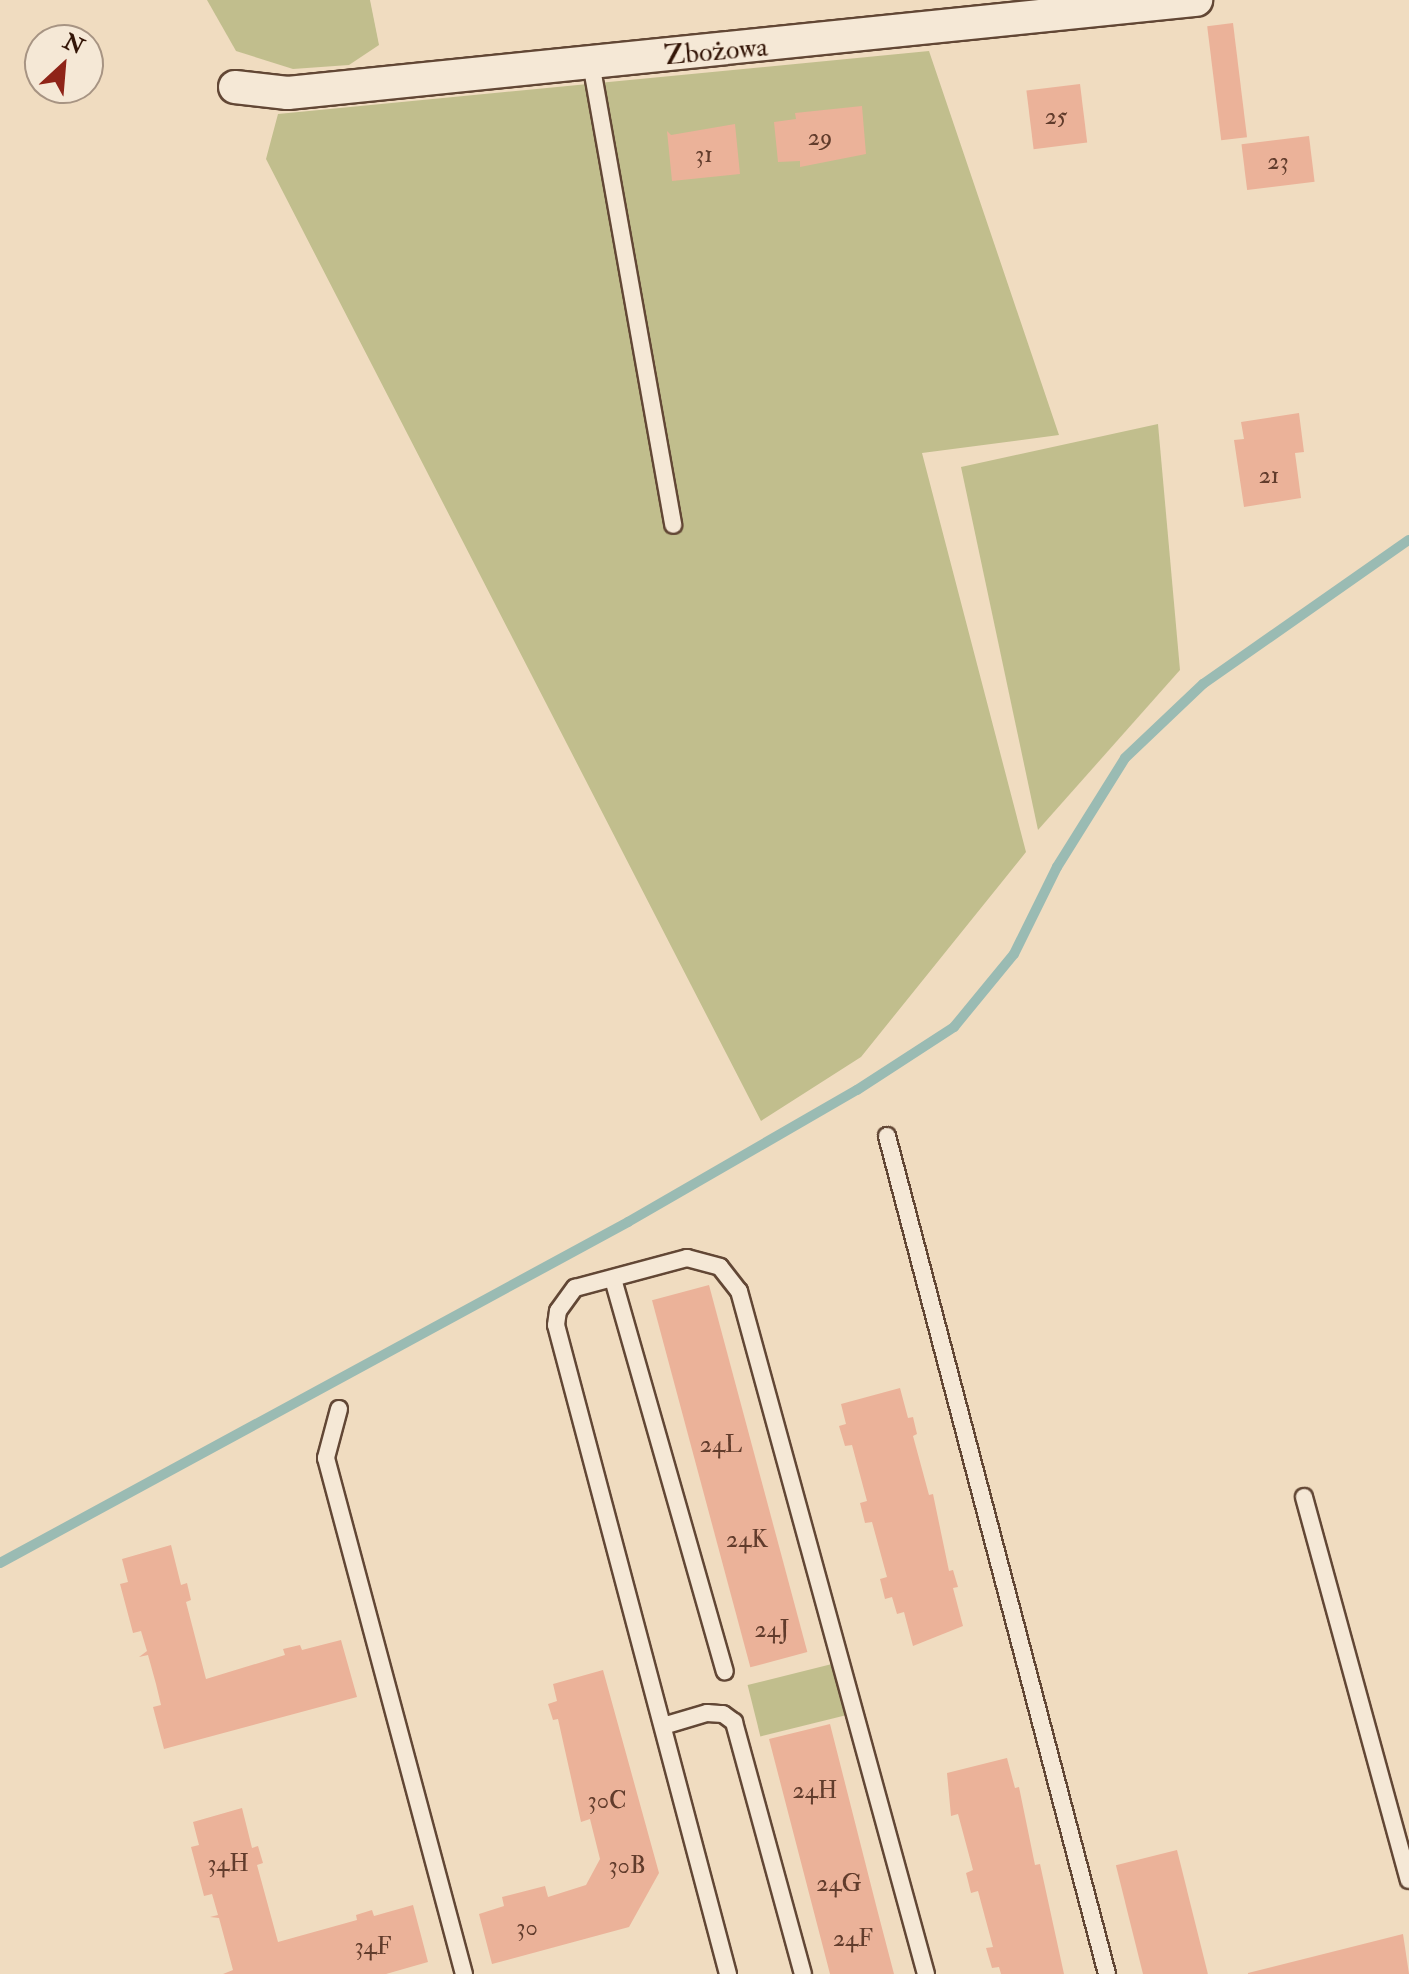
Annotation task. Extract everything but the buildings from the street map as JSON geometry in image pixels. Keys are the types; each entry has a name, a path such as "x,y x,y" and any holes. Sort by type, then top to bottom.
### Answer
{"street":[{"name":"Zbożowa","path":"235,87 288,93 591,63 954,13 1196,0"}],"lane":[{"path":"591,63 673,525"},
{"path":"887,1136 1107,1974"},
{"path":"728,1974 556,1325 558,1311 575,1288 687,1258 703,1259 720,1267 739,1291 926,1974"},
{"path":"613,1279 725,1671"},
{"path":"339,1409 326,1458 464,1974"},
{"path":"1304,1497 1409,1880"},
{"path":"663,1726 707,1713 723,1714 734,1722 803,1974"}],"shaded area":[{"path":"207,0 370,0 379,45 349,65 293,69 236,51"},
{"path":"929,51 1059,435 922,453 1026,852 861,1057 761,1121 266,159 278,114"},
{"path":"1158,424 1180,670 1038,830 961,467"},
{"path":"832,1664 845,1715 760,1736 748,1685"}],"waterway":[{"path":"0,1563 628,1222 857,1090 954,1027 1014,954 1057,867 1125,758 1203,684 1409,540"}]}
